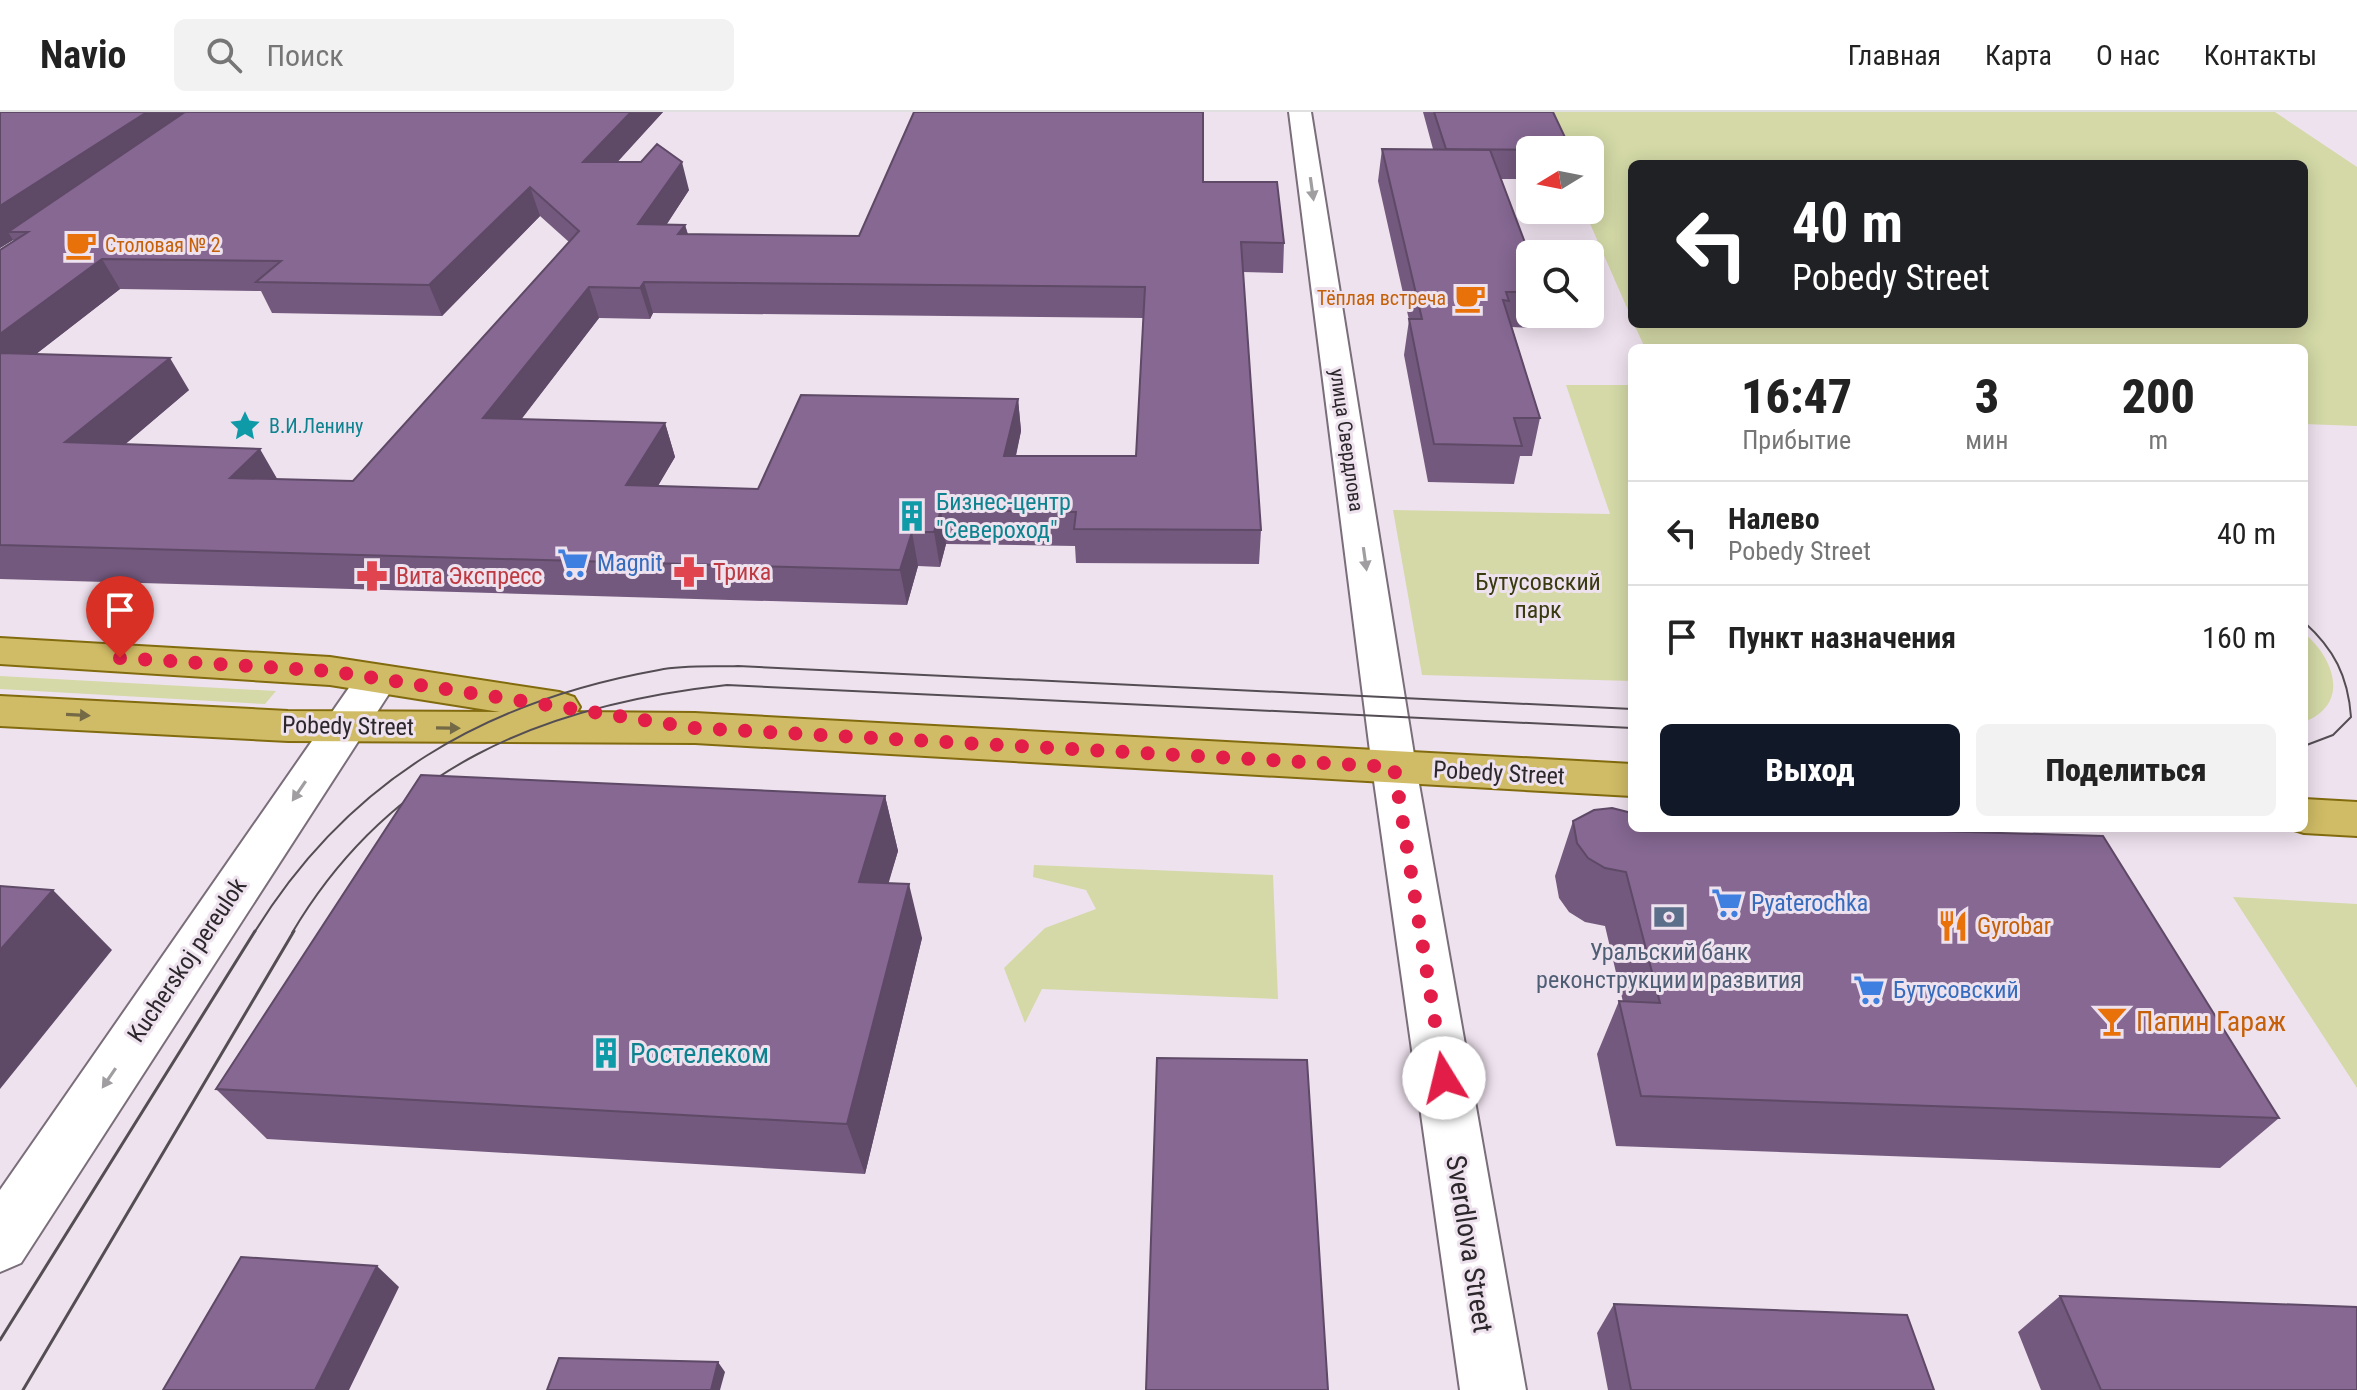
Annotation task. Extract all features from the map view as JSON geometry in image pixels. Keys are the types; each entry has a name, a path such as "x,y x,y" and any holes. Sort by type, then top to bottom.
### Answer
{"main road":[{"name":"Pobedy Street","path":"0,651 330,671 695,728"},
{"name":"Pobedy Street","path":"0,711 342,727 695,728 1628,780"},
{"path":"2308,816 2357,819"}],"street":[{"name":"улица Свердлова","path":"1300,112 1394,767"},
{"name":"Kucherskoj pereulok","path":"0,1242 377,679"},
{"name":"Sverdlova Street","path":"1394,767 1493,1390"}],"green space":[{"path":"1542,112 2275,112 2357,167 2357,426 2308,424 2308,344 1643,344 1636,328 2308,328 2308,160 1628,160 1628,310 1604,255 1604,240 1597,240 1590,224 1604,224 1604,136 1552,136"},
{"name":"Бутусовский парк","path":"1566,385 1628,385 1628,681 1422,675 1393,510 1610,514"},
{"path":"2308,637 2330,667 2333,680 2333,693 2319,714 2308,720"},
{"path":"0,676 276,691 265,704 0,689"},
{"path":"1034,865 1273,875 1278,999 1042,989 1025,1023 1004,968 1045,928 1096,909 1086,890 1033,877"},
{"path":"2233,897 2357,904 2357,1088"}],"building":[{"path":"0,112 147,112 0,206"},
{"path":"185,112 631,112 583,162 641,162 657,144 682,162 638,224 685,225 678,234 859,236 914,112 1203,112 1203,182 1277,182 1284,243 1241,242 1261,530 1074,529 1076,512 941,510 934,532 912,532 900,570 0,545 0,353 170,358 65,442 260,449 230,478 353,481 579,231 530,187 429,285 256,282 281,261 102,259 0,334 0,250 28,232 8,232","holes":["644,282 1145,287 1136,456 1004,456 1018,399 801,395 758,489 626,485 665,423 483,418 589,287 640,288"]},
{"path":"1434,112 1553,112 1564,136 1516,136 1516,150 1446,149"},
{"path":"1382,149 1490,150 1524,240 1516,240 1516,292 1506,292 1509,301 1503,300 1540,418 1514,418 1522,446 1434,444 1409,319 1422,319"},
{"name":"Ростелеком","path":"421,775 885,796 859,882 909,884 847,1124 216,1089"},
{"name":"Бутусовский","path":"1612,808 1628,812 1628,832 1970,832 2103,836 2279,1118 1641,1096 1619,1001 1660,1003 1626,872 1605,868 1588,858 1577,843 1573,821 1594,810"},
{"path":"0,886 53,890 0,950"},
{"path":"1157,1058 1307,1060 1328,1390 1146,1390"},
{"path":"241,1257 377,1266 315,1390 163,1390"},
{"path":"2060,1296 2357,1307 2357,1390 2101,1390"},
{"path":"1614,1304 1907,1315 1934,1390 1631,1390"},
{"path":"559,1358 718,1362 711,1390 547,1390"}],"tram line":[{"path":"2308,626 2324,642 2338,664 2347,689 2351,717 2333,735 2308,744"},
{"path":"254,933 291,879 332,832 378,791 426,756 479,726 536,703 595,684 669,668 738,666 1628,709"},
{"path":"292,933 331,876 375,827 424,787 477,754 534,728 595,709 660,695 727,685 1628,728"},
{"path":"0,1340 255,931"},
{"path":"23,1390 294,931"}],"place":[{"name":"Столовая № 2","path":"81,245"},
{"name":"Тёплая встреча","path":"1470,298"},
{"name":"В.И.Ленину","path":"245,426"},
{"name":"Бизнес-центр \"Североход\"","path":"912,516"},
{"name":"Magnit","path":"573,563"},
{"name":"Трика","path":"689,572"},
{"name":"Вита Экспресс","path":"372,576"},
{"name":"Pyaterochka","path":"1727,903"},
{"name":"Уральский банк реконструкции и развития","path":"1669,917"},
{"name":"Gyrobar","path":"1953,926"},
{"name":"Бутусовский","path":"1869,990"},
{"name":"Папин Гараж","path":"2112,1021"},
{"name":"Ростелеком","path":"606,1053"}],"route":[{"path":"120,658 330,671 695,728 1394,767 1444,1078"}]}
